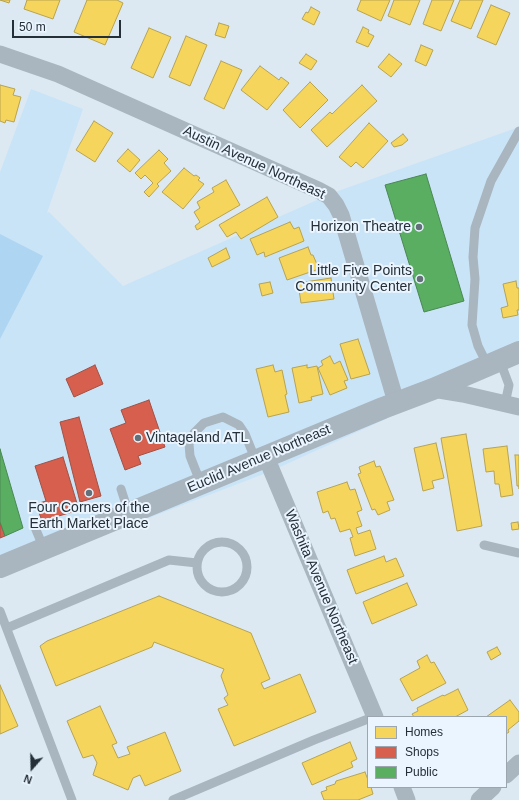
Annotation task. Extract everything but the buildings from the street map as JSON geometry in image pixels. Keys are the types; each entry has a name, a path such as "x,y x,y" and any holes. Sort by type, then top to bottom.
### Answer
{"street":[{"name":"Austin Avenue Northeast","path":"0,54 58,74 318,190 328,196 336,205 341,215 396,402"},
{"name":"Euclid Avenue Northeast","path":"0,568 396,402 433,389 502,360"},
{"path":"433,389 512,405"},
{"name":"Washita Avenue Northeast","path":"261,459 373,716"},
{"path":"507,774 519,763"},
{"path":"402,788 407,800"},
{"path":"479,800 492,788"}],"lane":[{"path":"512,405 509,385 502,360 478,346 472,325 475,279 473,257 475,228 491,181 519,131"},
{"path":"201,484 190,456 189,444 194,433 204,423 223,417 239,425 261,459"},
{"path":"121,490 129,514"},
{"path":"34,525 44,549"},
{"path":"229,542 237,546 244,554 247,562 247,571 241,583 234,589 220,592 212,590 201,580 198,572 198,563 200,555 206,548 212,544 229,542"},
{"path":"484,545 519,553"},
{"path":"7,628 169,560 198,563"},
{"path":"0,611 72,800"},
{"path":"173,800 314,740 367,719"}],"shaded area":[{"path":"31,89 83,109 47,213 49,212 123,286 335,192 519,127 518,359 269,472 0,575 0,172"},
{"path":"0,234 43,256 0,339"}],"place":[{"name":"Horizon Theatre","path":"419,227"},
{"name":"Little Five Points Community Center","path":"420,279"},
{"name":"Vintageland ATL","path":"138,438"},
{"name":"Four Corners of the Earth Market Place","path":"89,493"}]}
